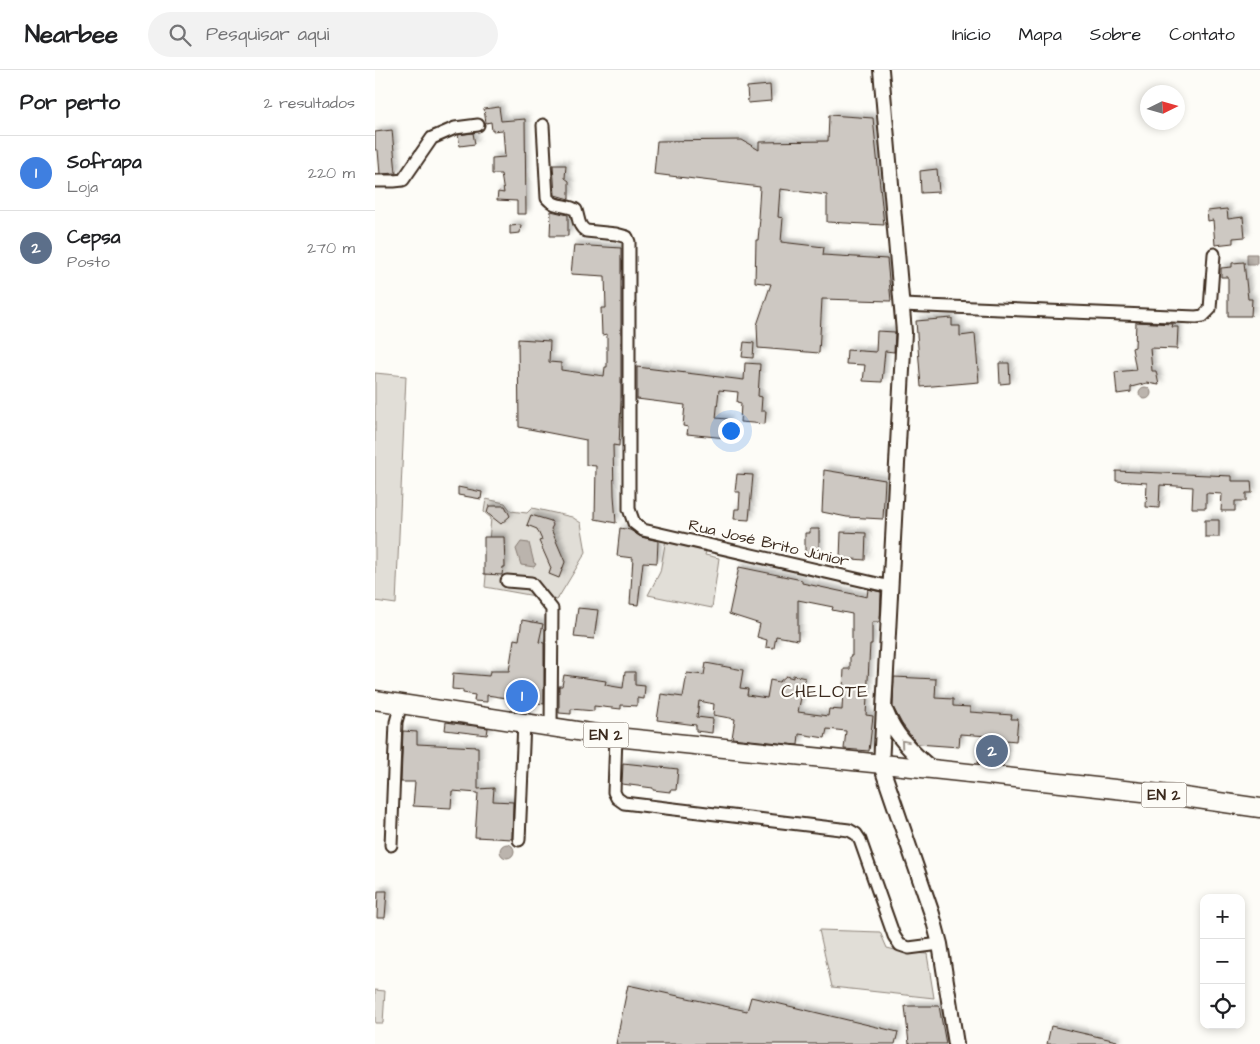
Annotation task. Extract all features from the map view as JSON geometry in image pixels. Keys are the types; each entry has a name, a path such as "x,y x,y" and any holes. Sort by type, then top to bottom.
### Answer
{"main road":[{"name":"EN 2","path":"375,700 617,737 1170,795 1260,808"}],"street":[{"path":"881,70 904,332 881,765 933,914 941,944 956,1044"},
{"path":"375,181 394,182 403,180 432,138 455,128 478,125"},
{"name":"Rua José Brito Júnior","path":"543,125 547,198 551,203 572,207 576,210 579,224 586,231 621,235 627,238 629,242 629,509 634,523 643,530 891,587"},
{"path":"902,306 1203,316 1210,309 1214,254"},
{"path":"507,581 531,583 552,608 551,726"},
{"path":"391,845 396,722 401,704"},
{"path":"885,709 890,724 900,738 916,757 932,769"},
{"path":"519,840 524,722"},
{"path":"617,737 614,792 617,798 624,803 849,830 856,834 860,840 894,936 900,945 909,948 941,944"}],"shaded area":[{"path":"1247,254 1257,254 1257,264 1247,264"},
{"path":"375,373 406,376 396,604 375,601"},
{"path":"1145,387 1151,393 1145,399 1139,393"},
{"path":"486,499 505,503 511,511 527,513 532,508 572,517 581,523 586,552 557,600 485,587 491,518 484,512"},
{"path":"666,539 707,548 705,555 719,558 712,608 648,595 660,572"},
{"path":"521,542 529,543 534,563 536,564 534,567 521,565 516,549"},
{"path":"507,844 512,846 514,851 512,856 507,858 502,856 500,851 502,846"},
{"path":"819,930 880,932 887,948 903,952 927,954 934,998 832,987"},
{"path":"375,990 385,991 383,1023 375,1023"}],"building":[{"path":"770,85 771,101 748,103 747,87"},
{"path":"499,107 501,121 525,119 526,214 517,214 517,201 497,200 498,192 504,193 501,174 492,174 492,158 505,157 503,130 492,131 491,122 486,123 484,109"},
{"path":"829,115 873,118 884,225 827,222 827,195 780,189 778,217 783,218 781,242 824,247 823,255 887,259 891,301 822,299 819,353 758,348 757,325 771,284 755,282 756,240 758,240 760,218 758,218 760,187 654,174 657,141 742,140 759,150 759,142 828,141"},
{"path":"392,130 396,173 380,174 378,150 375,150 375,132"},
{"path":"473,133 475,144 460,146 458,135"},
{"path":"553,165 566,165 565,178 569,181 569,199 555,195"},
{"path":"937,169 939,192 921,193 920,171"},
{"path":"1227,209 1228,219 1243,217 1245,237 1233,238 1233,243 1215,245 1213,220 1208,221 1207,211"},
{"path":"551,211 568,215 568,236 550,236"},
{"path":"521,225 520,233 510,234 510,226"},
{"path":"574,245 621,248 621,401 619,446 613,445 616,523 595,519 596,466 586,465 586,440 519,427 518,339 550,341 549,362 561,363 561,370 604,376 605,367 607,367 607,334 602,335 601,308 606,308 605,276 571,274"},
{"path":"1244,262 1248,299 1252,299 1251,316 1228,316 1228,277 1221,277 1221,268 1232,267 1232,263"},
{"path":"952,318 952,326 960,326 960,336 975,334 979,382 921,387 916,321"},
{"path":"1136,322 1173,324 1172,327 1178,327 1177,349 1150,348 1152,371 1156,371 1159,385 1147,383 1131,387 1131,392 1117,394 1115,372 1136,370 1132,348 1135,347"},
{"path":"877,331 895,332 894,352 885,351 882,382 863,381 865,365 846,364 847,350 876,352"},
{"path":"744,342 754,343 753,358 742,357"},
{"path":"745,363 760,364 758,396 762,397 761,411 766,411 765,424 740,422 741,403 737,402 738,392 719,390 716,418 727,419 726,438 687,434 688,427 683,426 685,405 637,399 637,367 744,380"},
{"path":"999,363 1009,363 1010,383 1000,384"},
{"path":"824,470 885,480 883,519 847,517 822,512"},
{"path":"1116,471 1232,476 1232,481 1251,481 1252,493 1246,493 1246,501 1235,501 1235,511 1221,511 1222,494 1206,493 1206,508 1192,508 1193,487 1160,485 1159,508 1146,507 1147,483 1116,481"},
{"path":"737,474 753,475 749,520 734,519 735,509 739,509 740,492 735,492"},
{"path":"458,487 482,492 481,499 458,495"},
{"path":"489,506 505,506 510,516 501,524 487,513"},
{"path":"531,515 551,521 553,525 551,529 565,562 559,578 549,574 551,568 539,541 542,540 537,529 527,525"},
{"path":"1205,520 1219,520 1219,537 1205,537"},
{"path":"620,528 630,530 641,537 658,541 657,563 643,562 638,605 630,604 633,558 617,556"},
{"path":"810,529 819,529 819,555 805,554 805,533 810,533"},
{"path":"841,532 866,533 865,560 840,558"},
{"path":"484,537 504,537 505,567 503,567 502,575 484,574"},
{"path":"739,567 802,580 802,583 867,597 868,589 881,592 880,622 872,622 872,644 870,644 866,715 873,716 869,751 844,749 846,731 827,729 825,738 799,734 798,745 732,738 735,719 713,715 714,704 699,701 697,717 713,719 712,733 696,731 696,725 657,720 661,694 683,697 687,673 704,675 706,663 743,670 740,688 748,689 747,695 767,698 770,680 779,682 786,676 793,678 793,675 805,678 798,712 828,716 829,709 842,710 844,669 850,669 850,656 852,656 852,614 832,610 833,607 798,600 798,640 776,636 774,648 766,647 767,640 757,637 760,624 729,614"},
{"path":"578,608 598,610 594,639 574,637"},
{"path":"522,620 543,624 539,642 544,643 544,704 487,695 487,702 474,701 475,695 463,693 463,690 452,689 453,673 489,676 490,671 509,671 514,639 519,640"},
{"path":"625,672 635,672 635,685 645,686 644,699 637,698 637,706 621,705 621,709 594,706 594,711 571,709 571,714 559,713 559,686 562,686 564,675 606,681 605,685 623,688"},
{"path":"894,677 936,679 935,698 953,699 953,706 970,707 970,712 1012,715 1011,719 1018,719 1016,741 1006,740 1003,766 978,763 980,751 987,751 988,736 960,734 959,747 917,744 902,724 893,707"},
{"path":"446,722 488,728 487,735 445,730"},
{"path":"403,731 417,732 417,744 478,747 478,789 494,788 493,801 513,802 512,839 475,837 478,793 452,791 451,808 413,806 415,782 401,782"},
{"path":"623,763 678,769 676,790 670,790 670,792 622,784"},
{"path":"378,891 387,891 385,918 377,918"},
{"path":"628,985 747,1011 751,997 898,1032 895,1044 616,1044"},
{"path":"905,1006 939,1006 946,1044 909,1044"},
{"path":"1051,1026 1117,1041 1117,1044 1047,1044"}],"place":[{"name":"Sofrapa","path":"522,696"},
{"name":"Cepsa","path":"992,751"}],"district":[{"name":"CHELOTE","path":"825,691"}]}
